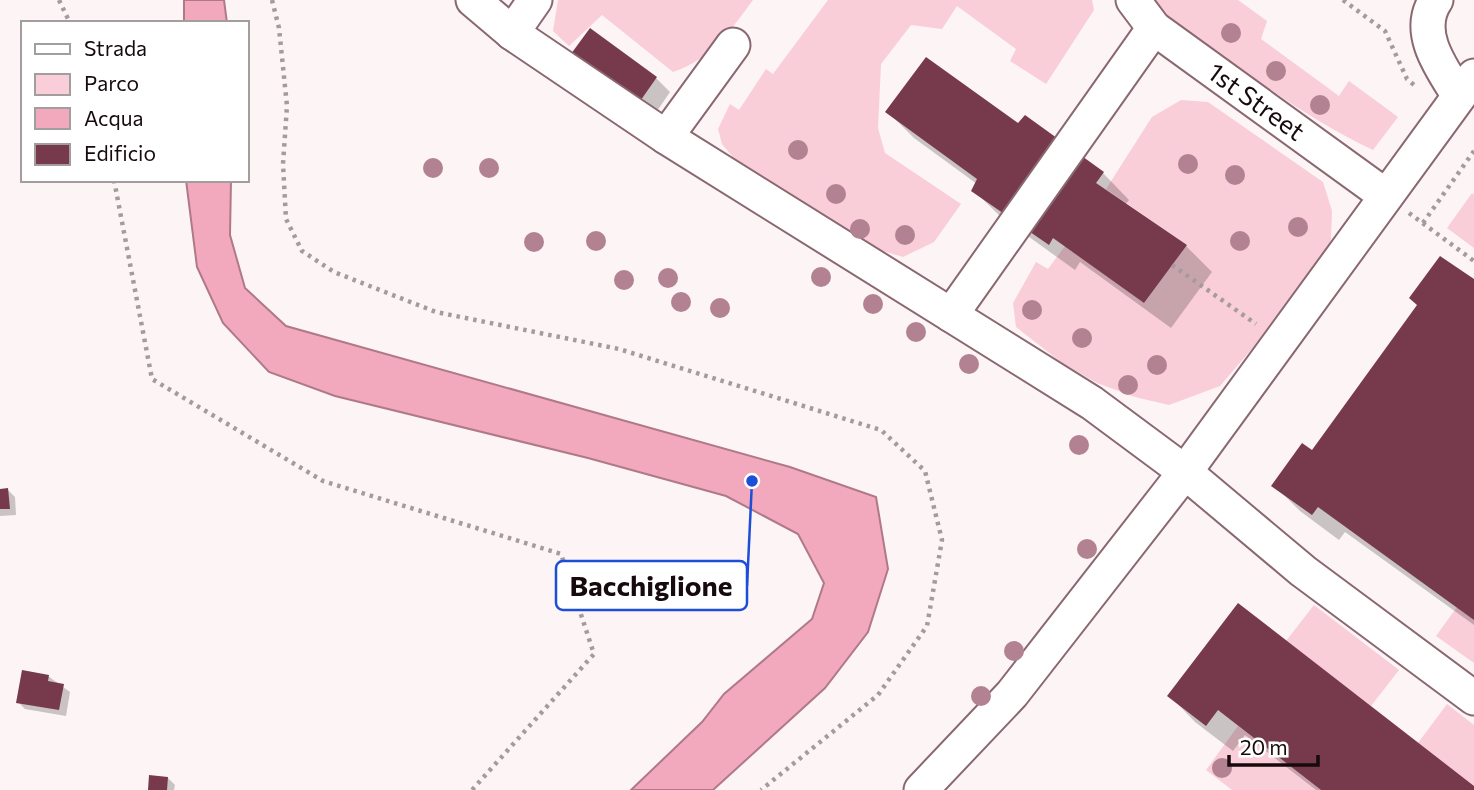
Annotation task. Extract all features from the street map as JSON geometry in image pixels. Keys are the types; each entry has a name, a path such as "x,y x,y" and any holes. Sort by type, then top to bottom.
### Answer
{"lane":[{"path":"473,0 512,33 666,138 1092,403 1185,472 1303,571 1474,698"},
{"path":"512,33 535,0"},
{"name":"1st Street","path":"1133,0 1154,28 1386,196"},
{"path":"921,790 1012,694 1185,472 1461,94 1432,51 1428,23 1436,0"},
{"path":"951,315 1154,28"},
{"path":"666,138 733,45"}],"path":[{"path":"59,0 69,21"},
{"path":"272,0 279,28 287,106 283,164 286,219 302,251 334,272 436,312 619,349 881,430 925,471 942,540 927,626 878,695 761,790"},
{"path":"1343,0 1385,31 1407,79 1461,94"},
{"path":"1423,223 1474,151"},
{"path":"114,182 152,379 323,481 561,554 594,654 471,790"},
{"path":"1386,196 1474,261"},
{"path":"1172,265 1280,341"}],"green space":[{"path":"558,0 753,0 728,33 709,52 673,72 602,15 569,46 553,31"},
{"path":"828,0 1092,0 1094,10 1046,84 1010,61 1016,49 957,6 942,29 911,25 881,64 878,128 885,153 961,204 934,242 903,257 883,251 737,162 722,144 718,129 730,104 739,110 766,69 773,74"},
{"path":"1152,0 1238,0 1267,21 1261,39 1339,96 1349,81 1398,117 1373,150 1320,122 1269,89 1169,18"},
{"path":"1181,100 1208,102 1323,182 1332,211 1331,240 1308,283 1220,386 1169,405 1135,397 1097,383 1062,363 1016,327 1013,303 1036,262 1048,269 1065,246 1144,303 1187,245 1106,189 1152,117"},
{"path":"1472,193 1474,195 1474,248 1447,228"},
{"path":"1314,605 1399,670 1371,706 1286,641"},
{"path":"1457,607 1474,620 1474,663 1436,636"},
{"path":"1447,704 1474,725 1474,786 1418,743"},
{"path":"1238,726 1321,790 1232,790 1206,770"}],"water":[{"path":"184,0 224,0 227,21 184,21"},
{"path":"186,182 231,182 230,235 245,288 286,326 790,467 876,497 888,569 868,632 825,688 713,790 631,790 702,722 724,694 812,619 824,583 798,534 726,496 588,458 335,396 269,372 223,323 197,267"}],"building":[{"path":"590,28 657,77 636,107 568,58"},
{"path":"926,57 1018,123 1025,115 1104,172 1096,183 1187,245 1144,303 1053,238 1049,245 971,191 977,179 885,112"},
{"path":"1440,256 1474,279 1474,620 1318,507 1312,515 1271,486 1302,443 1312,450 1417,305 1409,298"},
{"path":"8,488 10,509 0,509 0,489"},
{"path":"1238,603 1474,786 1474,790 1321,790 1218,710 1206,726 1167,696"},
{"path":"22,670 49,675 48,681 64,684 59,710 16,703"},
{"path":"149,775 168,777 167,790 148,790"}],"place":[{"name":"Bacchiglione","path":"752,481"}]}
